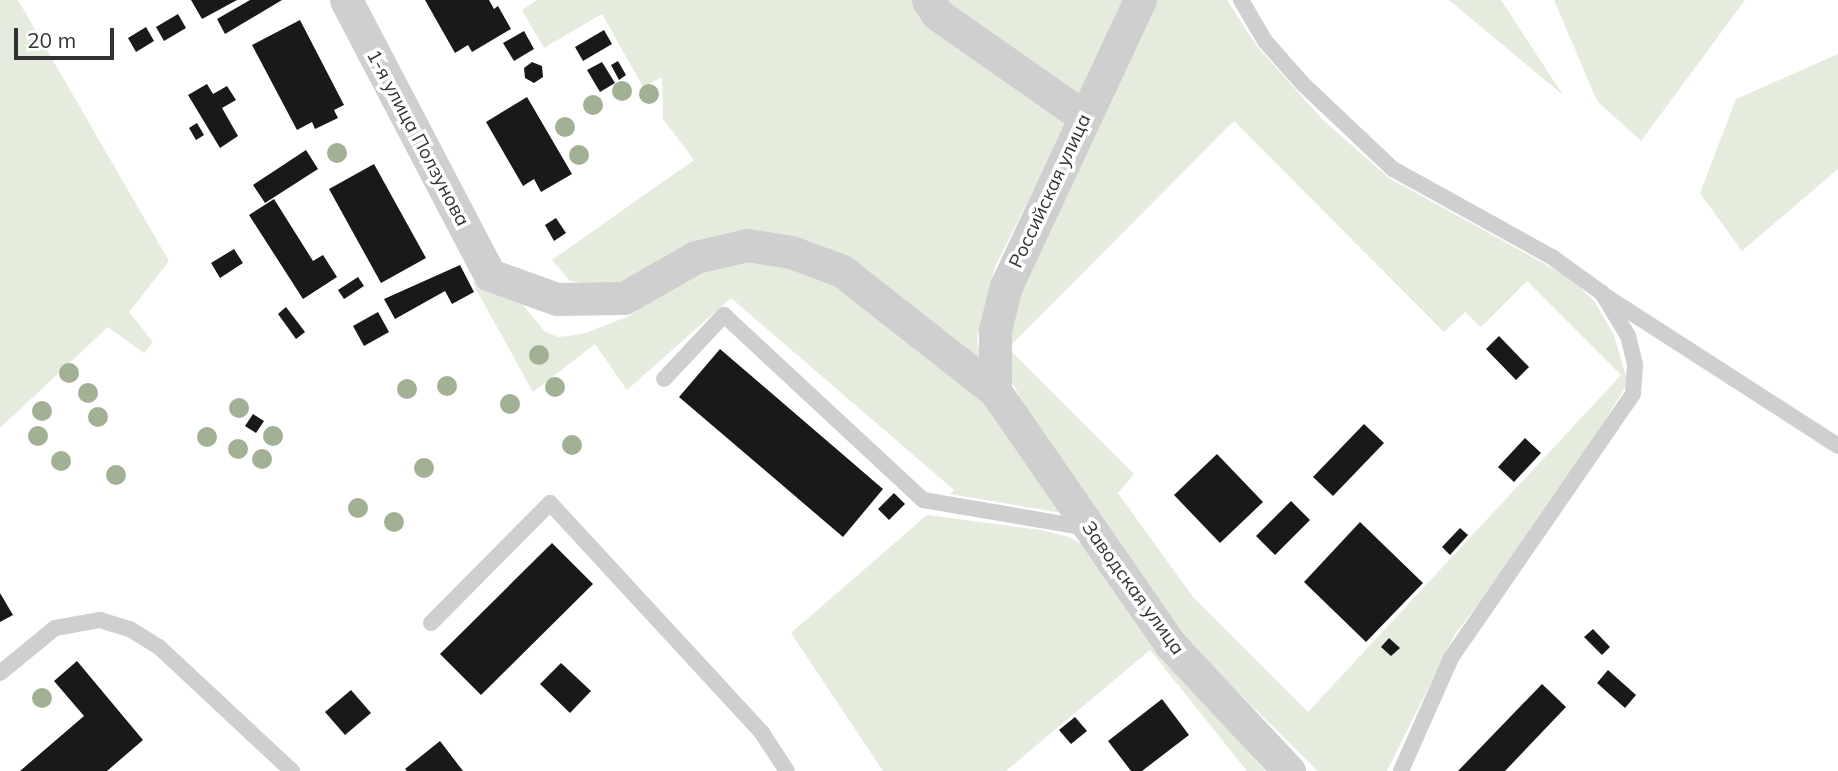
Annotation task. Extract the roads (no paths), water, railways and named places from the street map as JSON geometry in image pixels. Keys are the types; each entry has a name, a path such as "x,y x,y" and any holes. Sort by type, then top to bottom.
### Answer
{"street":[{"name":"1-я улица Ползунова","path":"346,0 490,275"},
{"path":"928,0 937,14 1084,117"},
{"name":"Российская улица","path":"995,391 995,330 1006,286 1140,0"},
{"name":"Заводская улица","path":"490,275 557,299 624,298 696,257 747,245 791,252 842,271 995,391 1171,645 1289,771"}],"lane":[{"path":"1241,0 1265,41 1295,75 1394,169 1552,257 1602,293 1838,446"},
{"path":"1401,771 1451,658 1633,394 1635,365 1628,336 1602,293"},
{"path":"664,379 724,315 923,500 1089,529"},
{"path":"431,623 550,503 762,733 787,771"},
{"path":"0,673 55,628 100,620 130,629 159,647 292,771"}]}
